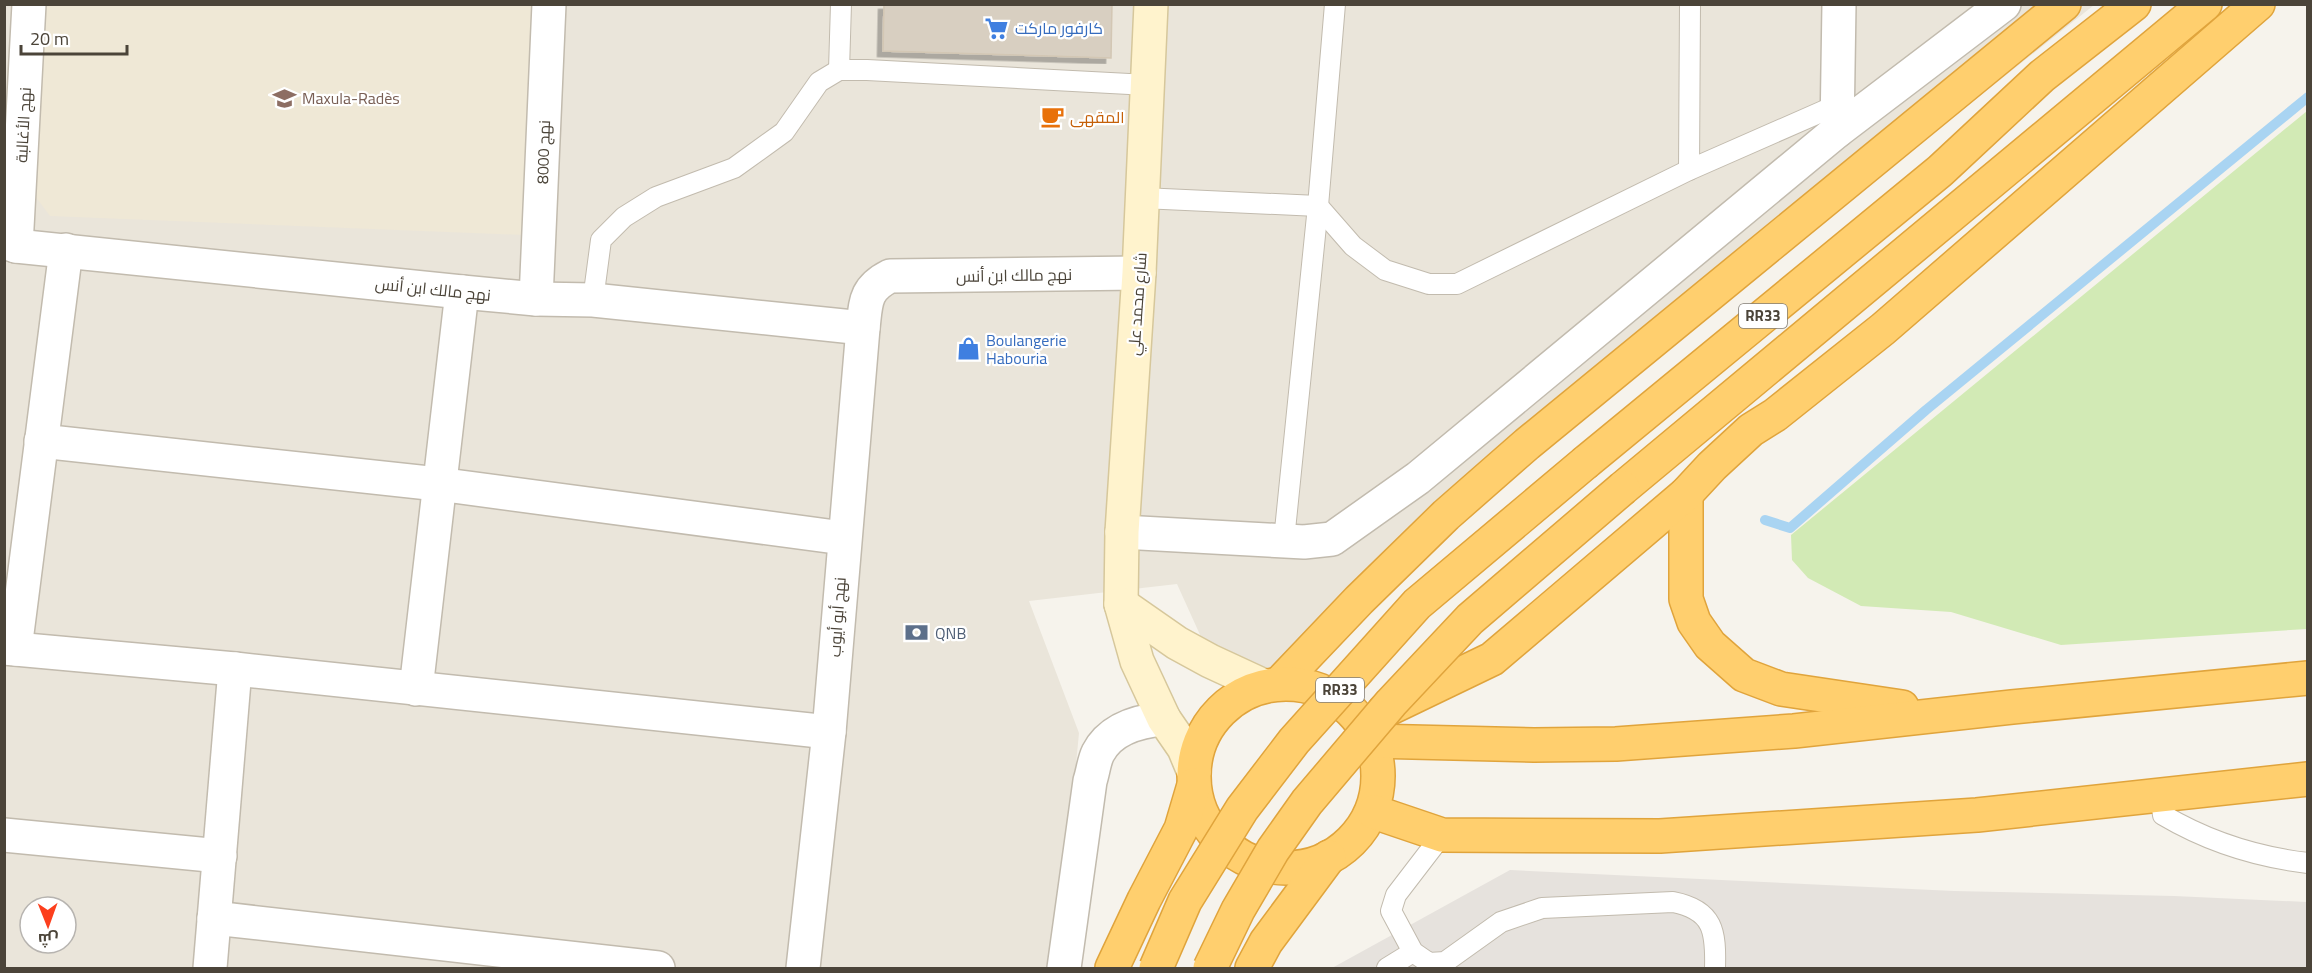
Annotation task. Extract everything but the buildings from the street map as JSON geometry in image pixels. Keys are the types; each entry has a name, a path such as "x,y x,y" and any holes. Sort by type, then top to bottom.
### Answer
{"highway":[{"path":"1271,685 1446,515 1527,444 2064,4"},
{"name":"RR33","path":"1156,969 1185,901 1242,809 1294,741 1417,604 1940,171 2042,76 2134,4"},
{"name":"RR33","path":"1210,969 1243,900 1273,850 1307,802 1391,703 1470,620 1961,205 2205,4"},
{"path":"1366,731 1492,659 1686,494 1751,430 1775,415 1883,329 2258,4"},
{"path":"1686,494 1686,598 1694,622 1710,645 1744,675 1781,689 1912,709 2012,707"},
{"path":"1366,731 1534,745 1616,744 1794,731 2307,678"},
{"path":"1112,969 1180,829 1194,779 1200,743 1215,717 1237,698 1271,685 1302,685 1324,692 1345,705 1366,731 1377,762 1378,784 1374,812 1350,842 1329,857 1305,866 1280,867 1254,862 1232,850 1213,832 1201,810 1194,779"},
{"path":"1374,812 1442,836 1660,836 1965,816 2307,779"},
{"path":"1252,969 1266,942 1329,857"}],"main road":[{"name":"شارع محمد علي","path":"1151,4 1139,273 1122,532 1121,604 1137,661 1164,719 1184,748 1194,779"},
{"path":"1121,604 1177,643 1210,661 1271,685"}],"street":[{"name":"نهج الأغالبة","path":"10,244 29,4"},
{"name":"نهج 8000","path":"536,299 549,4"},
{"path":"1837,118 1839,4"},
{"path":"1122,532 1304,542 1332,539 1418,478 1837,118 2004,4"},
{"name":"نهج مالك ابن أنس","path":"10,244 462,292 536,299 593,300 863,328"},
{"path":"66,250 41,441 10,648 235,669 829,732"},
{"name":"نهج مالك ابن أنس","path":"890,276 1139,273"},
{"name":"نهج أبو أيوب","path":"803,969 829,732 843,538 863,328 867,298 872,288 890,276"},
{"path":"416,689 462,292"},
{"path":"41,441 438,484 843,538"},
{"path":"210,969 235,669"},
{"path":"1064,969 1090,781 1098,752 1116,732 1139,722 1164,719"},
{"path":"4,835 220,856"},
{"path":"214,918 658,969"}],"lane":[{"path":"839,70 841,4"},
{"path":"1284,540 1318,206 1335,4"},
{"path":"1689,170 1690,4"},
{"path":"593,300 601,240 624,217 656,197 734,168 784,132 819,82 839,70 1148,85"},
{"path":"1143,198 1318,206 1353,246 1386,270 1429,284 1457,284 1689,170 1837,118"},
{"path":"2160,795 2163,815 2191,832 2283,860 2307,863"},
{"path":"1442,836 1396,895 1391,911 1413,952 1429,963 1445,962 1501,922 1542,908 1673,902 1690,905 1705,915 1716,940 1714,969"},
{"path":"1387,969 1413,952"}],"shaded area":[{"path":"5,5 2094,5 1441,526 1304,660 1269,669 1242,666 1201,637 1177,584 1029,601 1079,733 1070,826 1051,968 5,968"},
{"name":"Maxula-Radès","path":"39,5 539,5 525,235 50,216 32,192"},
{"path":"1510,870 1954,891 2174,896 2307,902 2307,968 1332,968"}],"green space":[{"path":"2307,111 2307,629 2061,645 1951,612 1861,606 1808,578 1792,560 1791,535"}],"waterway":[{"path":"1765,520 1790,528 1926,410 2308,97"}],"place":[{"name":"كارفور ماركت","path":"997,28"},
{"name":"Maxula-Radès","path":"284,98"},
{"name":"المقهى","path":"1052,117"},
{"name":"Boulangerie Habouria","path":"968,349"},
{"name":"QNB","path":"917,633"}]}
